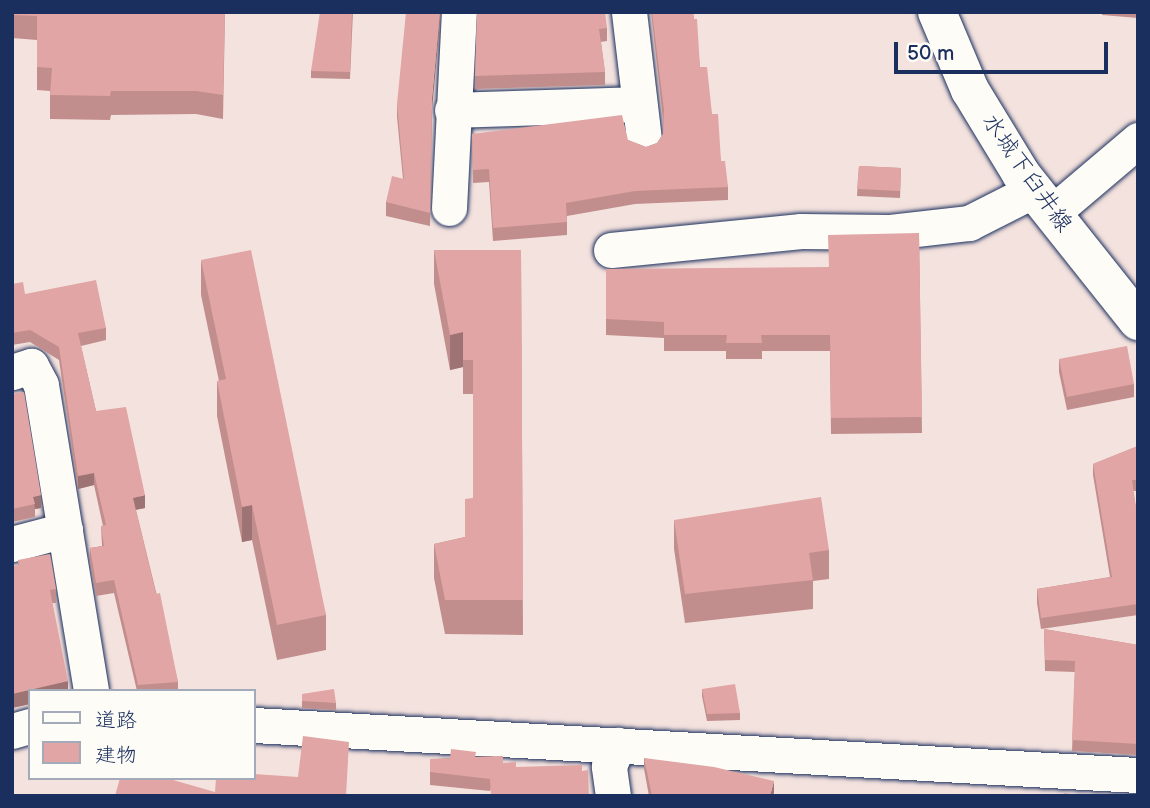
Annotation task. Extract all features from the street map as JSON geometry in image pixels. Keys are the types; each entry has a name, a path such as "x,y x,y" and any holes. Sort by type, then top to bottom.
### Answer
{"main road":[{"name":"水城下臼井線","path":"937,12 970,90 1043,201 1138,321"}],"street":[{"path":"449,208 459,12"},
{"path":"629,12 644,140"},
{"path":"452,110 639,104"},
{"path":"611,250 801,231 890,232 969,223 1043,201 1138,140"},
{"path":"12,372 31,366 41,385 91,689"},
{"path":"12,544 65,530"},
{"path":"256,725 1138,775"},
{"path":"613,796 609,766 618,745"}],"building":[{"path":"12,12 225,12 223,95 196,91 111,91 110,96 50,95 52,68 37,67 37,16 12,15"},
{"path":"320,12 352,12 350,72 311,71"},
{"path":"406,12 440,12 432,97 430,213 386,202 392,176 404,179 397,104"},
{"path":"477,12 605,12 607,28 599,29 605,72 475,76"},
{"path":"652,12 693,12 694,19 697,19 700,67 707,67 712,114 718,114 721,161 725,161 728,187 635,191 566,203 567,222 493,228 489,169 473,170 472,134 622,115 628,140 646,147 657,143 663,134 664,110"},
{"path":"859,166 901,168 900,191 857,189"},
{"path":"919,233 922,417 831,418 830,335 761,335 762,343 726,343 727,335 664,335 664,322 606,319 606,269 829,267 828,235"},
{"path":"251,250 326,615 277,625 252,505 242,507 217,381 226,379 201,260"},
{"path":"434,250 521,250 523,600 445,600 434,544 465,537 465,499 473,498 473,360 463,360 463,332 450,335"},
{"path":"96,280 106,328 78,333 96,411 126,407 145,495 133,498 156,594 160,593 178,682 138,685 114,580 96,583 90,548 104,546 101,526 106,525 94,473 78,476 59,347 30,330 12,333 12,284 23,282 25,294"},
{"path":"1127,346 1134,384 1067,397 1059,359"},
{"path":"24,392 41,495 33,497 35,504 12,509 12,394"},
{"path":"1138,446 1138,480 1132,480 1138,520 1138,604 1041,618 1037,589 1112,577 1093,464"},
{"path":"821,497 829,550 809,553 813,580 685,594 674,520"},
{"path":"50,554 56,589 50,590 68,681 12,694 12,566 19,565 18,560"},
{"path":"1044,629 1138,645 1138,744 1072,740 1075,661 1045,660"},
{"path":"735,684 740,713 707,714 702,689"},
{"path":"334,689 336,703 302,701 302,694"},
{"path":"303,736 349,742 346,796 115,796 119,780 173,780 215,792 216,780 256,780 256,774 298,777"},
{"path":"451,749 476,752 475,757 503,756 503,763 516,762 516,767 582,765 582,771 588,770 589,796 491,796 490,779 430,772 430,759 450,759"},
{"path":"644,758 714,767 774,781 770,796 652,796"}]}
